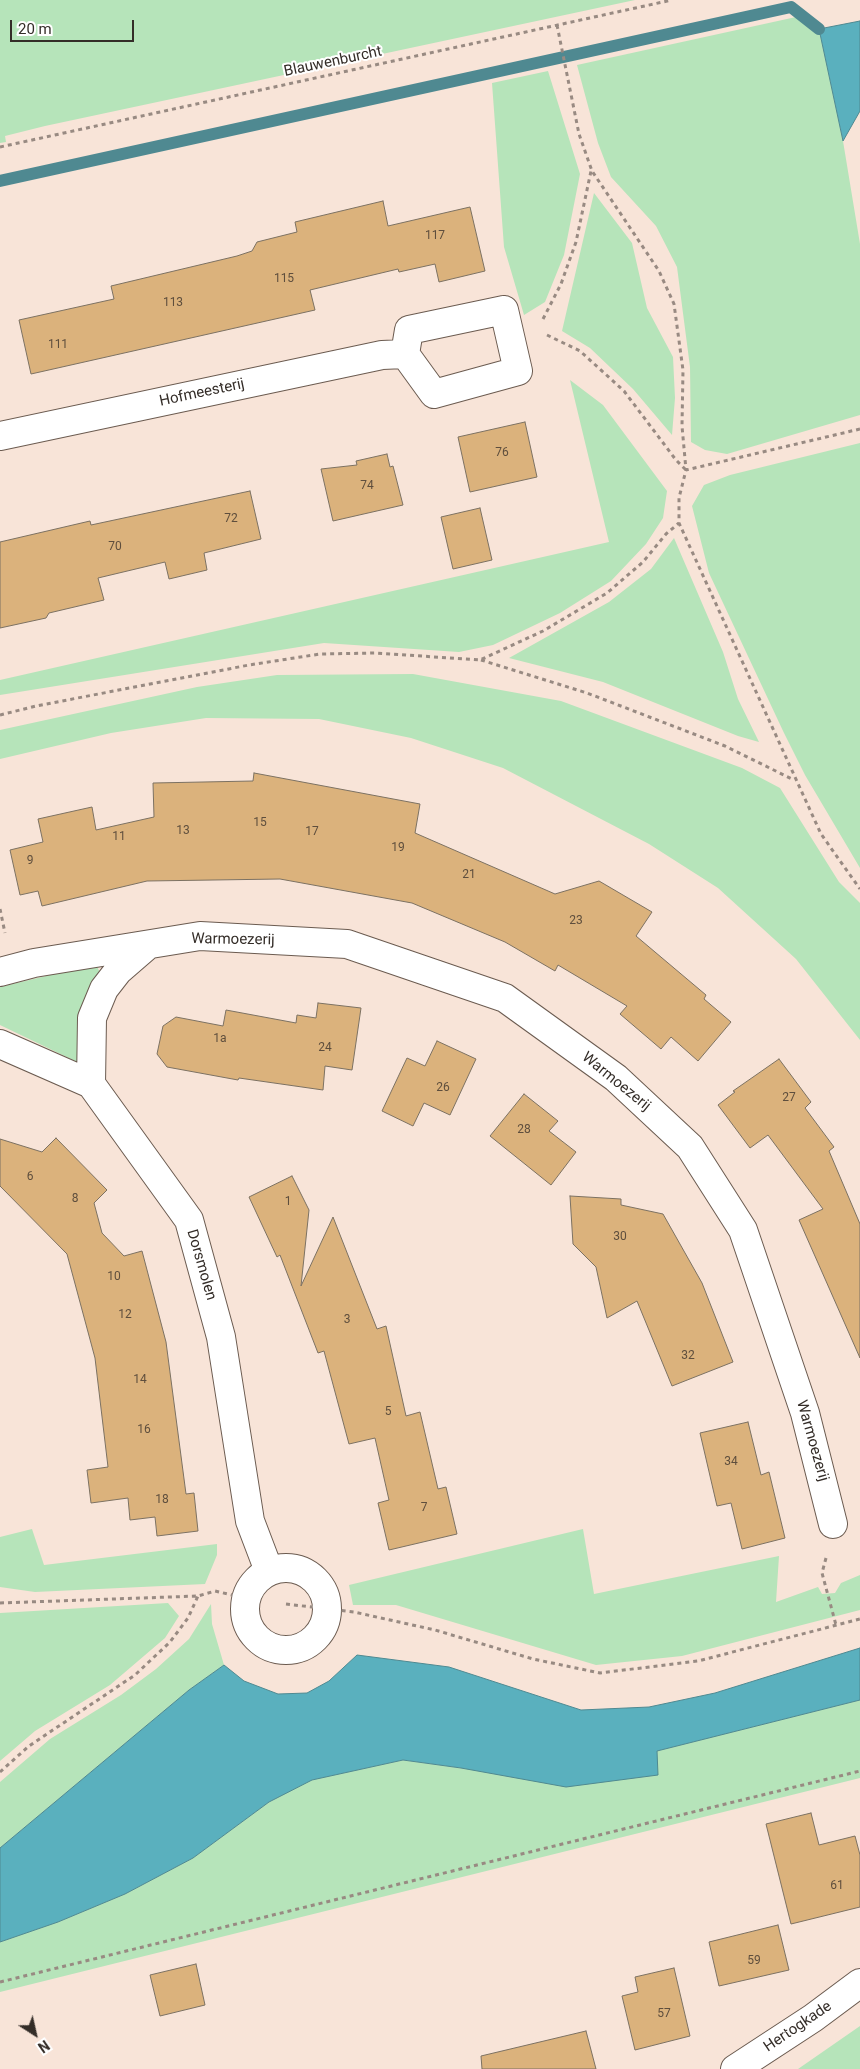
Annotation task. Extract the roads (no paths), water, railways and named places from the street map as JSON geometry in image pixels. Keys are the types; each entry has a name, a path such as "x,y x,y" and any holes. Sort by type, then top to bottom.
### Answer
{"street":[{"path":"504,310 523,333 518,371 434,394 405,354 409,330 504,310"},
{"name":"Hofmeesterij","path":"0,436 382,355 405,354"},
{"name":"Warmoezerij","path":"0,972 34,963 200,936 348,944 504,998 616,1078 690,1147 743,1230 805,1413 833,1524"},
{"path":"0,1044 91,1084 92,1018 104,989 118,972 148,945"},
{"name":"Dorsmolen","path":"91,1084 188,1220 221,1337 250,1520 269,1571"},
{"path":"285,1567 301,1570 316,1579 325,1593 328,1609 323,1628 310,1644 291,1651 271,1648 254,1637 246,1619 250,1599 254,1582 269,1571 285,1567"},
{"name":"Hertogkade","path":"735,2069 813,2018 860,1983"}],"water":[{"path":"860,21 860,111 843,141 819,29"},
{"path":"860,1648 860,1700 657,1751 658,1775 566,1787 461,1768 403,1760 312,1780 269,1802 193,1858 125,1894 58,1922 0,1942 0,1848 189,1690 224,1665 244,1681 278,1694 307,1693 329,1681 357,1655 449,1667 581,1710 649,1707 715,1693"}],"waterway":[{"path":"0,181 791,7 819,29"}]}
